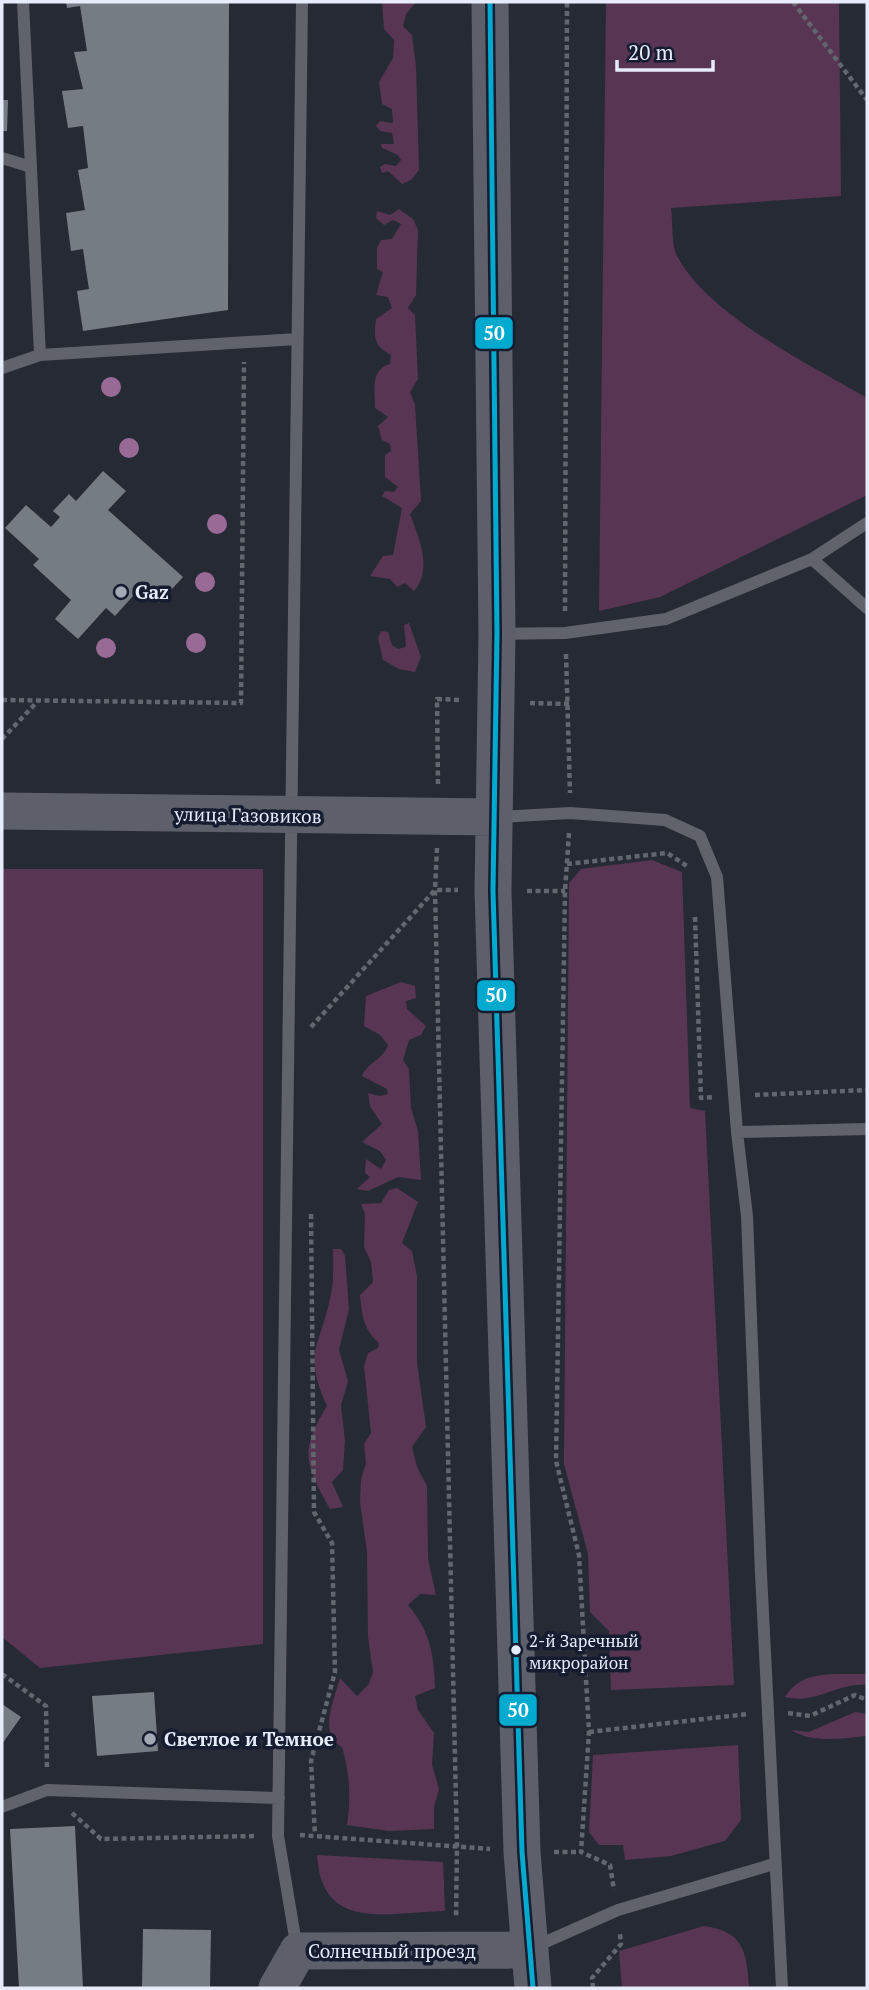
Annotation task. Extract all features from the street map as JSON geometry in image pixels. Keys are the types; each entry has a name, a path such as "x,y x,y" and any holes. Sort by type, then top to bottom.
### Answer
{"main road":[{"path":"490,2 497,634 493,891 522,1852 533,1988"},
{"name":"улица Газовиков","path":"2,811 494,817"},
{"name":"Солнечный проезд","path":"277,1988 298,1951 528,1950"}],"lane":[{"path":"23,2 40,355"},
{"path":"298,1951 278,1836 302,2"},
{"path":"2,158 31,167"},
{"path":"2,368 40,355 298,339"},
{"path":"497,634 565,633 666,619 812,559 867,523"},
{"path":"812,559 867,608"},
{"path":"494,817 570,813 665,820 700,836 717,877 737,1132 747,1216 782,1988"},
{"path":"737,1132 867,1129"},
{"path":"2,1807 47,1790 279,1798"},
{"path":"528,1950 618,1910 775,1864"}],"path":[{"path":"567,2 565,633 570,813 565,891 556,1461 579,1555 589,1732 581,1852"},
{"path":"793,2 867,100"},
{"path":"2,701 241,703 244,343"},
{"path":"456,1950 457,1845 435,890 438,817 437,699 569,704"},
{"path":"2,738 39,701"},
{"path":"310,1028 435,890 565,891"},
{"path":"311,1208 314,1512 332,1543 335,1672 311,1761 315,1835"},
{"path":"2,1674 46,1706 47,1790 101,1839 315,1835 522,1852 581,1852 610,1865 621,1944 592,1978 593,1988"},
{"path":"589,1732 768,1711 810,1716 855,1695 867,1700"}],"shaded area":[{"path":"382,2 416,2 406,14 403,26 412,35 416,67 419,170 411,180 402,184 388,171 382,173 380,167 385,164 396,166 401,160 398,155 382,148 381,144 394,144 392,133 380,131 376,126 380,121 393,123 392,109 382,104 379,82 393,58 394,40 384,29"},
{"path":"606,2 839,2 841,196 671,208 677,256 692,278 712,298 762,337 867,398 867,495 660,597 599,611"},
{"path":"399,209 413,219 418,230 416,295 408,308 415,315 418,379 410,392 415,405 421,501 410,514 420,543 423,563 423,573 414,591 405,583 397,587 390,579 370,576 383,556 393,555 402,508 382,496 385,491 394,492 398,487 385,477 385,455 391,451 390,444 382,440 378,426 388,417 375,408 376,376 390,364 391,355 381,348 376,340 376,319 392,308 388,297 376,295 383,272 377,269 377,248 381,240 392,239 401,224 393,220 384,225 376,218 377,211 390,215"},
{"path":"409,623 421,657 415,672 399,669 383,660 378,638 381,631 388,632 392,645 398,649 406,647 404,625"},
{"path":"652,860 682,872 690,1108 705,1111 734,1685 611,1690 609,1631 590,1612 588,1554 564,1464 569,883 581,869"},
{"path":"2,869 263,869 263,1644 40,1668 2,1637"},
{"path":"401,982 415,986 416,998 406,1001 407,1009 426,1026 421,1035 409,1040 403,1060 409,1069 411,1108 418,1131 421,1180 398,1177 368,1191 357,1189 370,1177 365,1173 366,1159 381,1169 386,1160 380,1151 362,1142 382,1124 370,1106 368,1093 380,1096 388,1094 387,1089 362,1076 388,1045 380,1035 364,1026 366,996"},
{"path":"397,1188 418,1202 402,1243 412,1251 417,1276 417,1363 426,1427 412,1447 417,1467 427,1486 428,1559 436,1595 420,1594 408,1605 426,1634 432,1654 435,1688 415,1696 418,1710 434,1733 432,1765 439,1789 434,1807 434,1829 389,1831 347,1825 347,1767 342,1747 335,1741 329,1725 340,1678 357,1696 369,1684 373,1672 368,1637 367,1552 360,1502 361,1479 366,1463 364,1444 371,1433 364,1366 368,1353 378,1348 379,1343 366,1327 360,1295 373,1282 371,1262 364,1247 365,1214 361,1204 381,1203 389,1190"},
{"path":"333,1249 341,1249 345,1256 349,1309 339,1350 348,1381 341,1405 345,1441 343,1470 332,1482 343,1507 330,1509 311,1468 309,1446 327,1406 316,1373 315,1360 332,1289"},
{"path":"867,1674 867,1685 846,1687 807,1698 785,1697 801,1681 811,1677"},
{"path":"855,1712 867,1714 867,1736 818,1739 791,1730 809,1732"},
{"path":"738,1745 741,1820 725,1841 671,1856 625,1860 623,1845 599,1845 589,1832 593,1755"},
{"path":"317,1855 443,1862 445,1911 380,1914 361,1913 344,1907 331,1897 322,1880"},
{"path":"704,1926 728,1933 741,1946 747,1964 749,1988 622,1988 619,1951"}],"building":[{"path":"66,2 229,2 228,310 83,331 77,291 89,289 83,249 71,251 66,213 85,210 78,170 88,168 83,126 68,128 62,91 83,89 74,52 87,51 80,6 67,8"},
{"path":"2,100 8,100 7,131 2,131"},
{"path":"103,471 126,491 108,510 183,577 159,603 141,587 115,616 106,608 78,639 55,619 71,600 33,565 39,559 5,528 26,505 51,527 60,517 53,511 69,494 76,501"},
{"path":"154,1692 158,1751 97,1756 92,1696"},
{"path":"2,1704 21,1717 2,1744"},
{"path":"75,1826 83,1988 19,1988 10,1829"},
{"path":"143,1929 211,1930 210,1988 142,1988"}],"transit line":[{"name":"50","path":"490,2 497,634 493,891 522,1852 533,1988"}],"place":[{"name":"Gaz","path":"121,592"},
{"name":"2-й Заречный микрорайон","path":"516,1650"},
{"name":"Светлое и Темное","path":"150,1739"}]}
